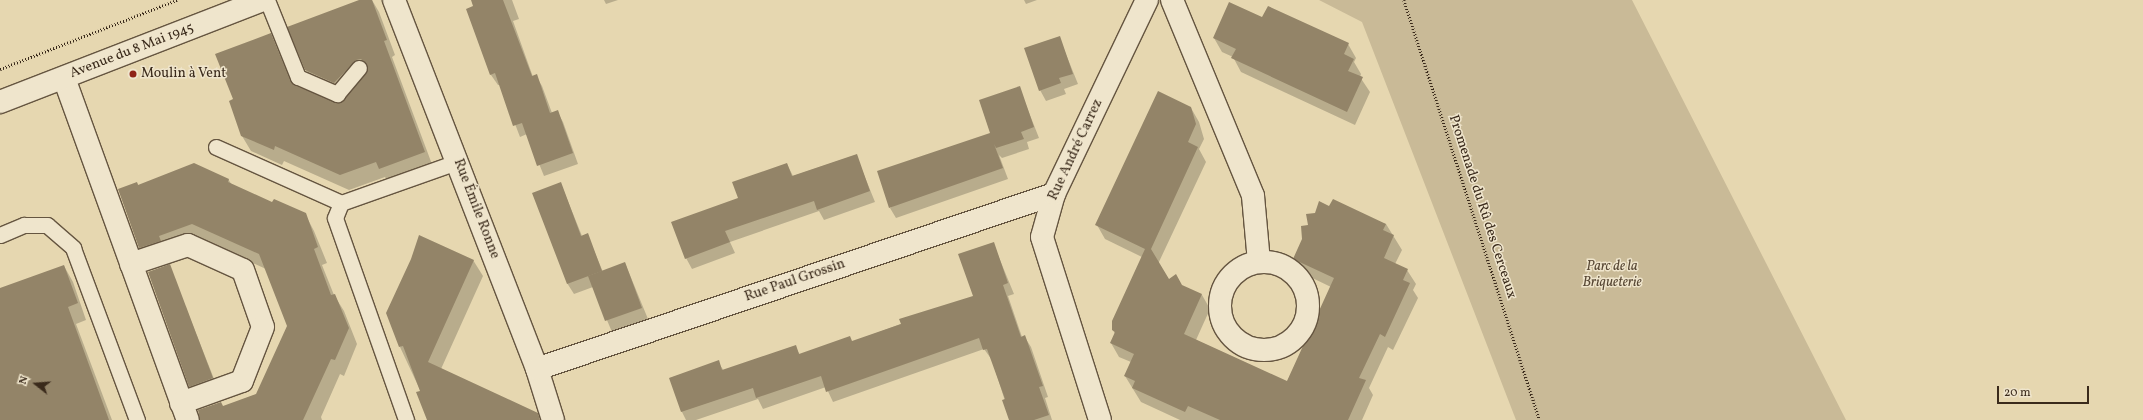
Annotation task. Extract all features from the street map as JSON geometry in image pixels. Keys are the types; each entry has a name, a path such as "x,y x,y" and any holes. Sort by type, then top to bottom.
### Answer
{"street":[{"name":"Avenue du 8 Mai 1945","path":"0,102 263,0"},
{"name":"Rue Émile Ronne","path":"394,0 537,369 553,420"},
{"name":"Rue André Carrez","path":"1100,420 1042,237 1054,194 1147,0"},
{"path":"1172,0 1253,196 1259,262"},
{"path":"64,78 131,264 185,411 242,381 263,327 244,270 188,246 131,264"},
{"name":"Rue Paul Grossin","path":"537,369 1054,194"}],"lane":[{"path":"267,0 298,77 337,94 358,68"},
{"path":"216,147 341,203 457,162"},
{"path":"341,203 335,218 406,420"},
{"path":"0,235 24,225 47,225 73,248 138,420"}],"path":[{"path":"0,69 177,0"},
{"name":"Promenade du Rû des Cerceaux","path":"1404,0 1540,420"}],"green space":[{"name":"Parc de la Briqueterie","path":"1319,0 1632,0 1846,420 1516,420 1362,22"}],"building":[{"path":"359,0 372,0 387,40 384,41 425,152 379,169 376,162 340,175 275,146 274,150 241,136 229,101 233,99 215,54 271,33 290,80 294,85 339,103 366,74 367,65 361,59 356,60 334,83 305,70 287,27"},
{"path":"471,0 503,0 532,76 537,74 550,113 558,110 573,153 537,166 522,123 513,126 495,73 490,75 466,9 473,6"},
{"path":"1229,2 1262,17 1268,6 1349,43 1344,54 1354,59 1348,71 1363,77 1347,112 1231,58 1236,49 1213,38"},
{"path":"1060,36 1073,74 1059,78 1061,83 1039,91 1024,48"},
{"path":"1020,86 1034,127 1021,132 1024,139 996,148 994,144 1003,168 889,208 877,171 990,133 979,100"},
{"path":"1158,91 1191,107 1196,124 1188,142 1198,147 1151,249 1169,279 1176,274 1182,285 1202,294 1184,334 1287,381 1334,278 1293,259 1302,239 1301,226 1308,225 1306,214 1315,213 1319,201 1329,206 1333,199 1386,224 1383,230 1394,235 1384,258 1408,269 1403,280 1410,283 1385,337 1380,334 1359,378 1366,380 1348,420 1220,420 1188,406 1185,412 1132,388 1135,381 1124,376 1134,354 1110,343 1115,332 1112,330 1112,321 1145,249 1095,225"},
{"path":"857,154 870,191 817,210 814,201 725,231 730,242 685,259 671,222 738,198 732,182 787,163 792,176"},
{"path":"194,163 229,179 228,182 272,202 274,199 306,213 318,247 314,249 331,295 335,294 349,328 335,360 331,359 303,420 200,420 198,410 221,402 223,406 256,394 287,326 259,254 192,224 159,236 161,241 139,248 118,189 137,182 138,185"},
{"path":"561,182 581,236 588,233 602,271 567,284 532,193"},
{"path":"419,235 474,260 428,362 538,413 540,420 427,420 416,392 420,391 403,346 399,347 386,313 411,259"},
{"path":"994,242 1008,283 1003,285 1021,337 1025,335 1043,386 1039,387 1049,415 1034,420 1009,420 1002,400 1005,399 987,349 983,350 979,338 826,392 821,376 756,398 753,388 681,412 669,378 719,360 722,370 796,345 799,354 850,336 852,341 901,324 899,319 973,296 958,254"},
{"path":"625,262 642,308 605,321 588,276"},
{"path":"170,264 213,378 189,387 148,272"},
{"path":"64,265 78,303 68,307 109,420 0,420 0,288"}],"place":[{"name":"Moulin à Vent","path":"133,74"}]}
